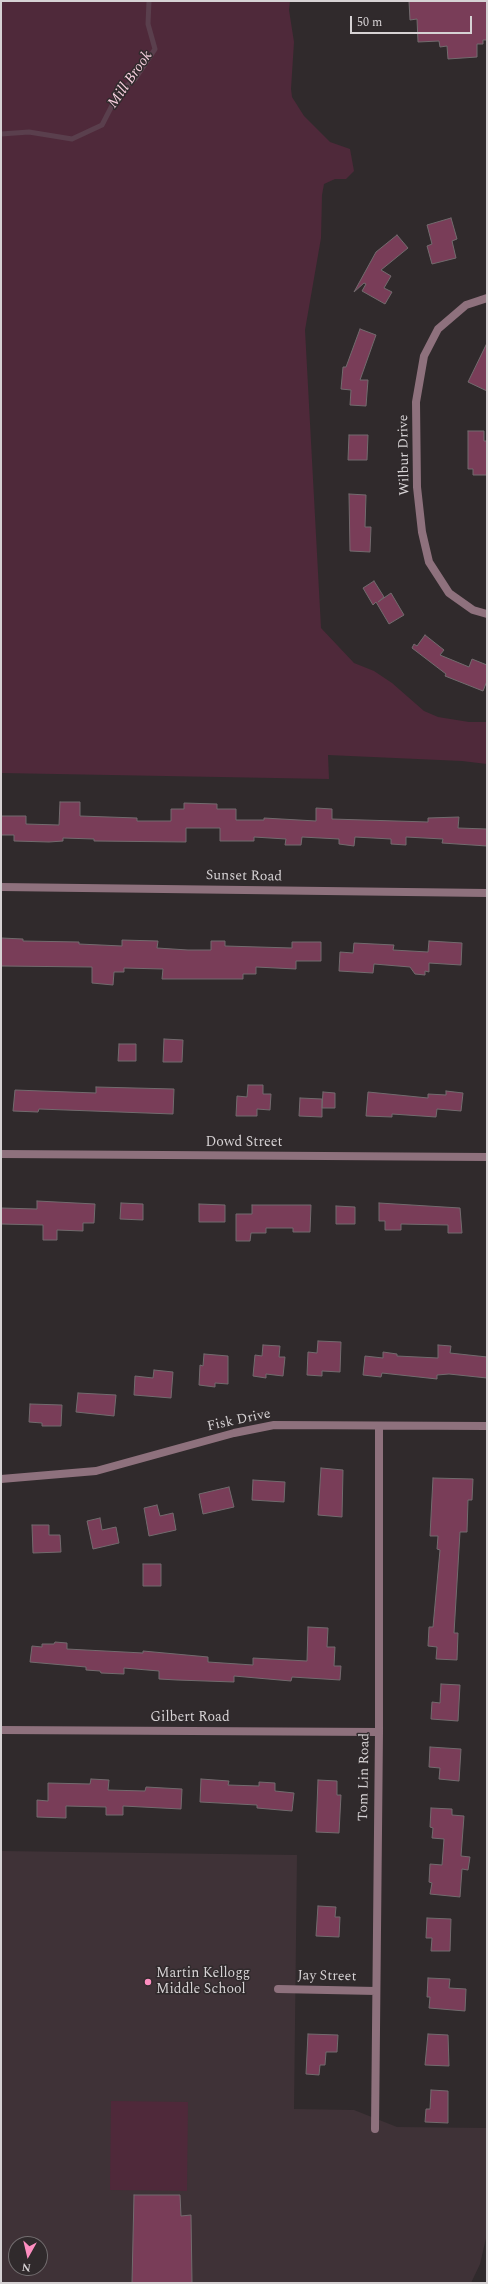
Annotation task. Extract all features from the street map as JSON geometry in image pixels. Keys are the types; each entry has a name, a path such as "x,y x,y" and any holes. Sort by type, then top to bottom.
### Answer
{"street":[{"name":"Wilbur Drive","path":"487,298 466,305 438,329 424,356 416,402 417,487 422,532 429,562 449,593 473,610 487,614"},
{"name":"Sunset Road","path":"1,887 487,892"},
{"name":"Dowd Street","path":"1,1154 487,1157"},
{"name":"Fisk Drive","path":"1,1479 96,1471 234,1433 274,1425 487,1426"},
{"name":"Tom Lin Road","path":"375,2129 379,1732 379,1426"},
{"name":"Gilbert Road","path":"1,1730 379,1732"},
{"name":"Jay Street","path":"278,1989 376,1991"}],"shaded area":[{"path":"1,1 290,1 289,10 294,42 291,89 292,97 304,116 330,142 350,149 354,171 346,179 335,179 324,184 322,195 321,238 305,330 321,628 354,663 374,671 392,683 424,711 438,717 469,722 487,722 487,764 462,761 328,755 329,779 1,773"},
{"name":"Martin Kellogg Middle School","path":"1,1851 297,1855 294,2109 354,2110 397,2127 487,2128 487,2234 480,2264 471,2283 1,2283"},
{"path":"111,2101 188,2102 187,2191 110,2190"}],"building":[{"path":"409,1 487,1 487,40 483,40 483,44 477,44 477,57 448,59 447,46 440,47 439,41 418,42 417,19 410,20"},
{"path":"451,218 457,239 452,241 456,258 432,264 427,246 432,244 427,225"},
{"path":"397,235 408,248 381,270 391,276 384,288 392,292 385,304 362,291 366,284 364,283 354,292 376,252"},
{"path":"360,329 376,335 360,380 368,380 366,406 350,405 351,390 341,389 343,367 346,367"},
{"path":"487,343 487,391 468,382"},
{"path":"468,431 484,431 484,441 487,441 487,475 473,475 473,469 468,469"},
{"path":"349,435 368,435 367,460 348,460"},
{"path":"349,494 366,495 365,527 371,527 370,552 350,551"},
{"path":"374,581 384,597 378,602 391,593 404,615 389,624 376,602 373,605 363,588"},
{"path":"425,635 444,650 440,655 469,667 472,659 487,665 487,681 483,691 445,676 446,674 412,648 414,644 417,646"},
{"path":"60,802 80,802 80,816 137,818 137,821 171,821 171,809 184,809 184,803 217,804 217,809 236,809 236,820 264,820 264,818 316,821 316,808 332,809 332,819 428,822 428,818 459,817 458,828 487,829 487,846 442,843 443,839 406,837 406,845 391,844 391,839 355,837 354,846 339,844 339,839 302,837 301,845 285,845 286,839 254,837 254,841 220,841 220,828 186,828 186,842 94,841 94,839 63,838 63,841 49,842 14,841 14,835 1,835 1,816 26,816 26,824 59,825"},
{"path":"1,938 23,939 23,941 79,942 79,944 122,946 122,940 158,941 157,948 188,950 211,950 211,941 225,941 225,946 292,948 292,942 321,942 321,961 296,961 296,969 256,967 256,974 243,974 243,979 162,979 163,969 124,968 124,972 114,972 113,985 92,983 92,967 1,966"},
{"path":"429,941 462,943 461,965 429,963 429,972 425,971 425,975 415,974 410,967 374,964 373,973 339,971 340,952 353,953 354,943 394,945 393,950 428,952"},
{"path":"164,1039 183,1040 182,1062 163,1062"},
{"path":"119,1044 136,1044 136,1061 118,1061"},
{"path":"248,1085 263,1085 263,1094 271,1094 270,1110 257,1109 257,1116 236,1116 237,1096 247,1097"},
{"path":"96,1087 174,1089 173,1114 39,1109 38,1112 13,1111 15,1090 96,1093"},
{"path":"446,1091 463,1093 461,1111 437,1109 436,1117 392,1114 392,1117 366,1116 368,1092 428,1098 428,1094 446,1095"},
{"path":"323,1092 335,1093 335,1108 322,1108"},
{"path":"300,1098 322,1099 322,1117 299,1116"},
{"path":"37,1201 95,1204 94,1223 83,1223 83,1231 57,1230 57,1240 43,1240 43,1225 1,1224 1,1208 37,1209"},
{"path":"121,1203 143,1204 143,1220 120,1219"},
{"path":"379,1203 460,1208 462,1233 448,1233 448,1225 401,1224 401,1230 385,1230 385,1221 379,1221"},
{"path":"199,1204 225,1205 225,1222 199,1222"},
{"path":"252,1205 311,1205 310,1232 293,1232 293,1228 266,1228 266,1233 251,1233 250,1241 236,1241 236,1214 252,1214"},
{"path":"336,1206 355,1207 355,1224 336,1224"},
{"path":"318,1341 341,1342 340,1372 322,1371 322,1376 307,1375 308,1352 317,1353"},
{"path":"263,1345 280,1346 279,1357 285,1357 283,1376 266,1374 266,1378 253,1376 255,1355 262,1356"},
{"path":"438,1345 451,1346 450,1353 487,1357 487,1378 449,1374 437,1375 437,1379 382,1373 381,1377 363,1375 365,1356 383,1358 383,1352 397,1354 397,1356 438,1358"},
{"path":"204,1354 228,1356 228,1384 215,1383 215,1387 199,1385 200,1365 203,1366"},
{"path":"154,1370 173,1372 171,1398 134,1395 135,1376 153,1378"},
{"path":"78,1393 116,1395 114,1416 76,1412"},
{"path":"30,1404 62,1405 61,1426 42,1426 42,1423 29,1422"},
{"path":"321,1468 343,1470 342,1517 318,1515"},
{"path":"433,1478 473,1479 472,1500 468,1500 467,1532 460,1532 454,1633 458,1633 457,1660 436,1659 437,1647 428,1646 429,1627 433,1627 440,1550 437,1549 438,1536 430,1536"},
{"path":"253,1480 285,1482 284,1502 252,1500"},
{"path":"229,1487 234,1507 203,1514 199,1494"},
{"path":"157,1505 160,1516 173,1513 176,1530 149,1536 144,1508"},
{"path":"100,1518 102,1530 116,1527 119,1543 93,1549 87,1521"},
{"path":"32,1525 49,1525 49,1535 60,1535 61,1552 33,1553"},
{"path":"143,1564 161,1564 161,1586 143,1586"},
{"path":"308,1627 328,1628 327,1647 335,1647 334,1666 341,1666 340,1680 292,1677 291,1681 234,1676 234,1682 159,1679 159,1671 124,1668 124,1674 101,1673 100,1671 86,1670 86,1667 30,1662 32,1646 42,1647 42,1644 54,1644 55,1642 67,1643 67,1649 143,1653 143,1651 208,1657 208,1662 253,1665 253,1658 307,1661"},
{"path":"441,1684 460,1685 458,1721 431,1719 432,1702 440,1703"},
{"path":"430,1747 461,1749 459,1781 439,1779 440,1768 429,1767"},
{"path":"91,1779 109,1780 108,1790 145,1791 146,1787 182,1789 181,1809 123,1806 123,1815 106,1815 106,1807 66,1806 66,1818 37,1817 37,1800 48,1801 48,1783 90,1784"},
{"path":"201,1779 229,1781 228,1785 259,1786 259,1782 275,1783 275,1791 294,1793 292,1811 257,1808 257,1805 200,1802"},
{"path":"318,1780 337,1781 337,1795 341,1795 339,1833 316,1832"},
{"path":"431,1808 452,1809 452,1815 464,1816 461,1856 470,1857 468,1870 462,1869 460,1897 430,1894 432,1883 429,1882 430,1864 442,1865 444,1839 432,1838 433,1828 430,1827"},
{"path":"318,1906 336,1907 335,1917 340,1917 339,1937 316,1936"},
{"path":"427,1918 451,1919 450,1951 431,1951 432,1938 426,1938"},
{"path":"428,1978 450,1979 449,1988 466,1989 465,2011 429,2008 430,1997 427,1997"},
{"path":"308,2034 338,2035 337,2052 326,2052 325,2065 320,2065 319,2075 306,2074"},
{"path":"428,2034 448,2035 449,2066 425,2065"},
{"path":"431,2090 448,2091 448,2123 425,2122 426,2109 430,2109"},
{"path":"134,2195 180,2195 181,2216 191,2215 192,2283 132,2283"}],"waterway":[{"name":"Mill Brook","path":"1,134 29,132 72,139 102,125 119,92 135,79 155,49 148,24 149,1"}],"place":[{"name":"Martin Kellogg Middle School","path":"148,1982"}]}
